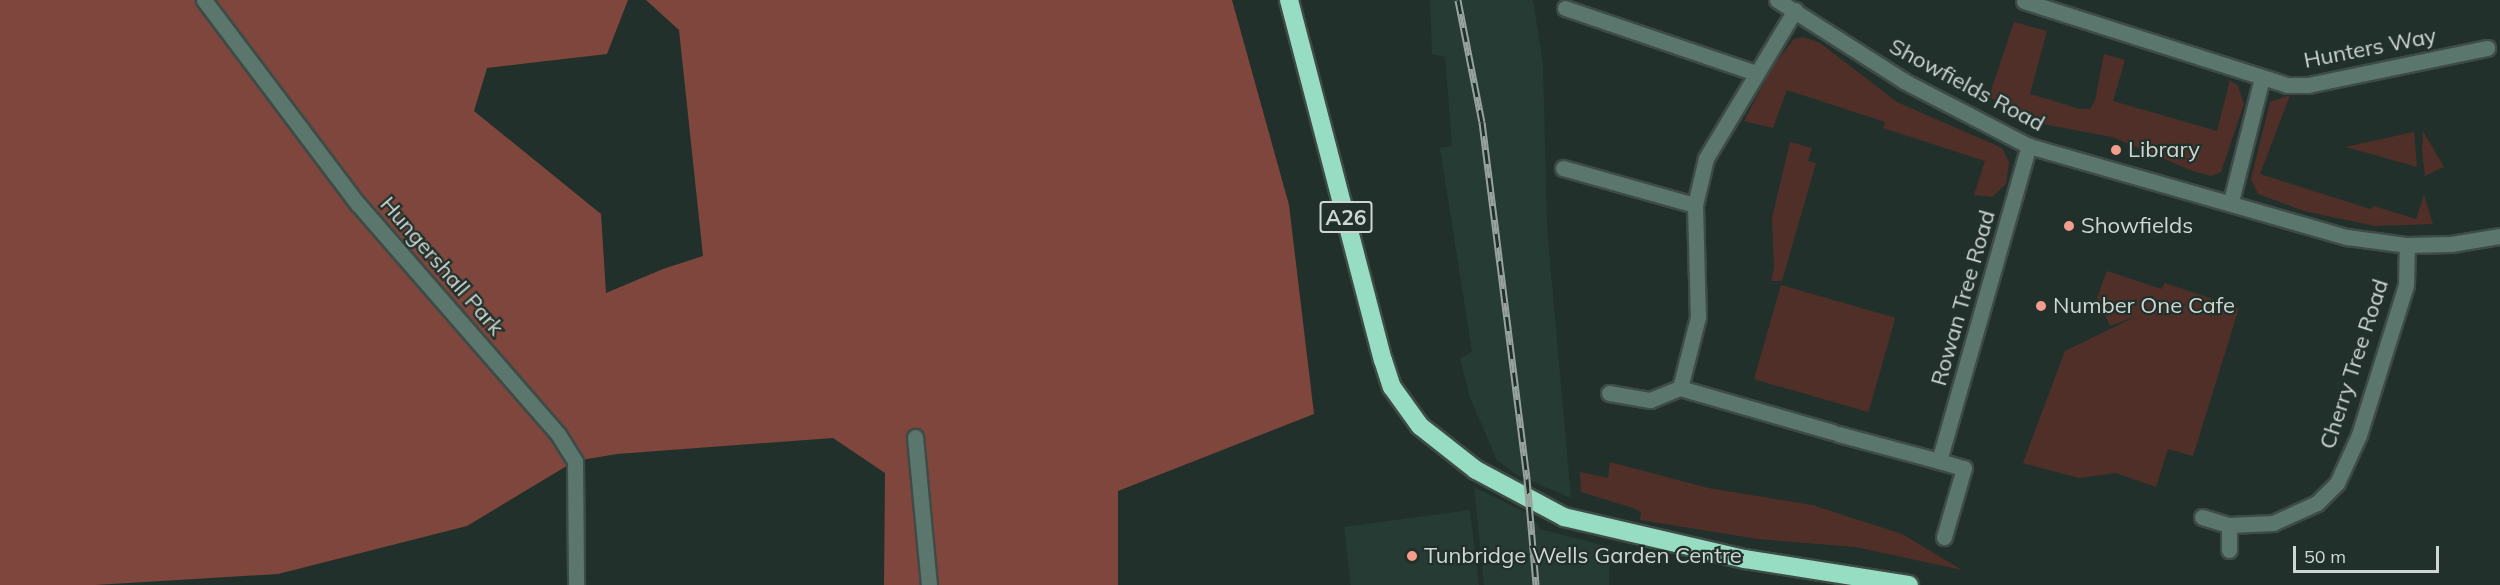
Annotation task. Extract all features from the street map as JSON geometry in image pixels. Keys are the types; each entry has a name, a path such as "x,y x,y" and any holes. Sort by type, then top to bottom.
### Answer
{"highway":[{"name":"A26","path":"1289,0 1383,360 1392,387 1420,426 1476,470 1564,517 1745,559 1909,585"}],"street":[{"name":"Hungershall Park","path":"204,0 358,204 558,434 574,461 576,585"},
{"name":"Showfields Road","path":"1777,0 1904,81 2029,146 2231,201 2308,227 2407,245 2451,244 2500,236"},
{"name":"Hunters Way","path":"2024,2 2165,44 2177,52 2287,85 2308,85 2487,48"},
{"path":"1565,8 1756,74"},
{"path":"1680,388 1698,317 1695,205 1707,158 1795,10"},
{"path":"2231,201 2262,78"},
{"name":"Rowan Tree Road","path":"1939,461 2029,146"},
{"path":"1563,168 1695,205"},
{"name":"Cherry Tree Road","path":"2202,517 2229,525 2273,523 2294,515 2317,502 2337,483 2359,435 2406,285 2407,245"},
{"path":"1608,393 1650,400 1680,388 1964,468 1944,537"},
{"path":"915,437 928,585"},
{"path":"2229,525 2229,550"}],"shaded area":[{"path":"0,0 628,0 607,54 487,68 474,111 601,214 606,293 663,269 703,256 679,30 646,0 1232,0 1289,205 1314,414 1118,491 1118,585 884,585 885,473 833,438 617,454 575,461 467,526 278,574 95,585 0,585"},
{"path":"1430,0 1533,0 1543,63 1547,227 1571,498 1517,475 1497,460 1470,398 1460,358 1472,352 1440,148 1452,146 1445,57 1432,54"},
{"path":"2014,22 2047,31 2030,94 2080,109 2090,109 2095,101 2104,54 2125,60 2113,101 2217,131 2230,80 2238,86 2244,104 2221,172 2211,176 2193,171 2112,137 2043,124 1989,97"},
{"path":"1803,37 1820,43 1897,102 2002,148 2009,162 2006,184 1992,197 1974,195 1985,161 1883,128 1885,122 1787,90 1773,128 1744,121 1773,66 1794,39"},
{"path":"2290,95 2260,174 2370,209 2374,206 2416,219 2424,195 2433,224 2375,226 2304,211 2258,194 2251,179 2270,102"},
{"path":"2423,131 2444,167 2425,176 2422,150"},
{"path":"2413,132 2417,167 2346,147"},
{"path":"1790,142 1812,148 1808,161 1816,163 1782,281 1771,281 1774,268 1772,218"},
{"path":"2107,271 2161,289 2165,283 2239,308 2193,456 2168,449 2156,487 2116,473 2079,478 2023,463 2065,351 2137,316 2110,326 2097,298"},
{"path":"1781,285 1895,318 1868,412 1754,379"},
{"path":"1610,462 1708,488 1812,505 1902,534 1962,570 1856,547 1758,539 1640,520 1641,512 1633,508 1581,492 1580,472 1608,478"},
{"path":"1474,487 1531,515 1540,529 1610,547 1609,585 1484,585"},
{"name":"Tunbridge Wells Garden Centre","path":"1470,510 1479,585 1351,585 1344,527"}],"railway":[{"path":"1458,0 1482,122 1527,479 1536,585"}],"place":[{"name":"Library","path":"2116,150"},
{"name":"Showfields","path":"2069,226"},
{"name":"Number One Cafe","path":"2041,306"},
{"name":"Tunbridge Wells Garden Centre","path":"1412,556"}]}
